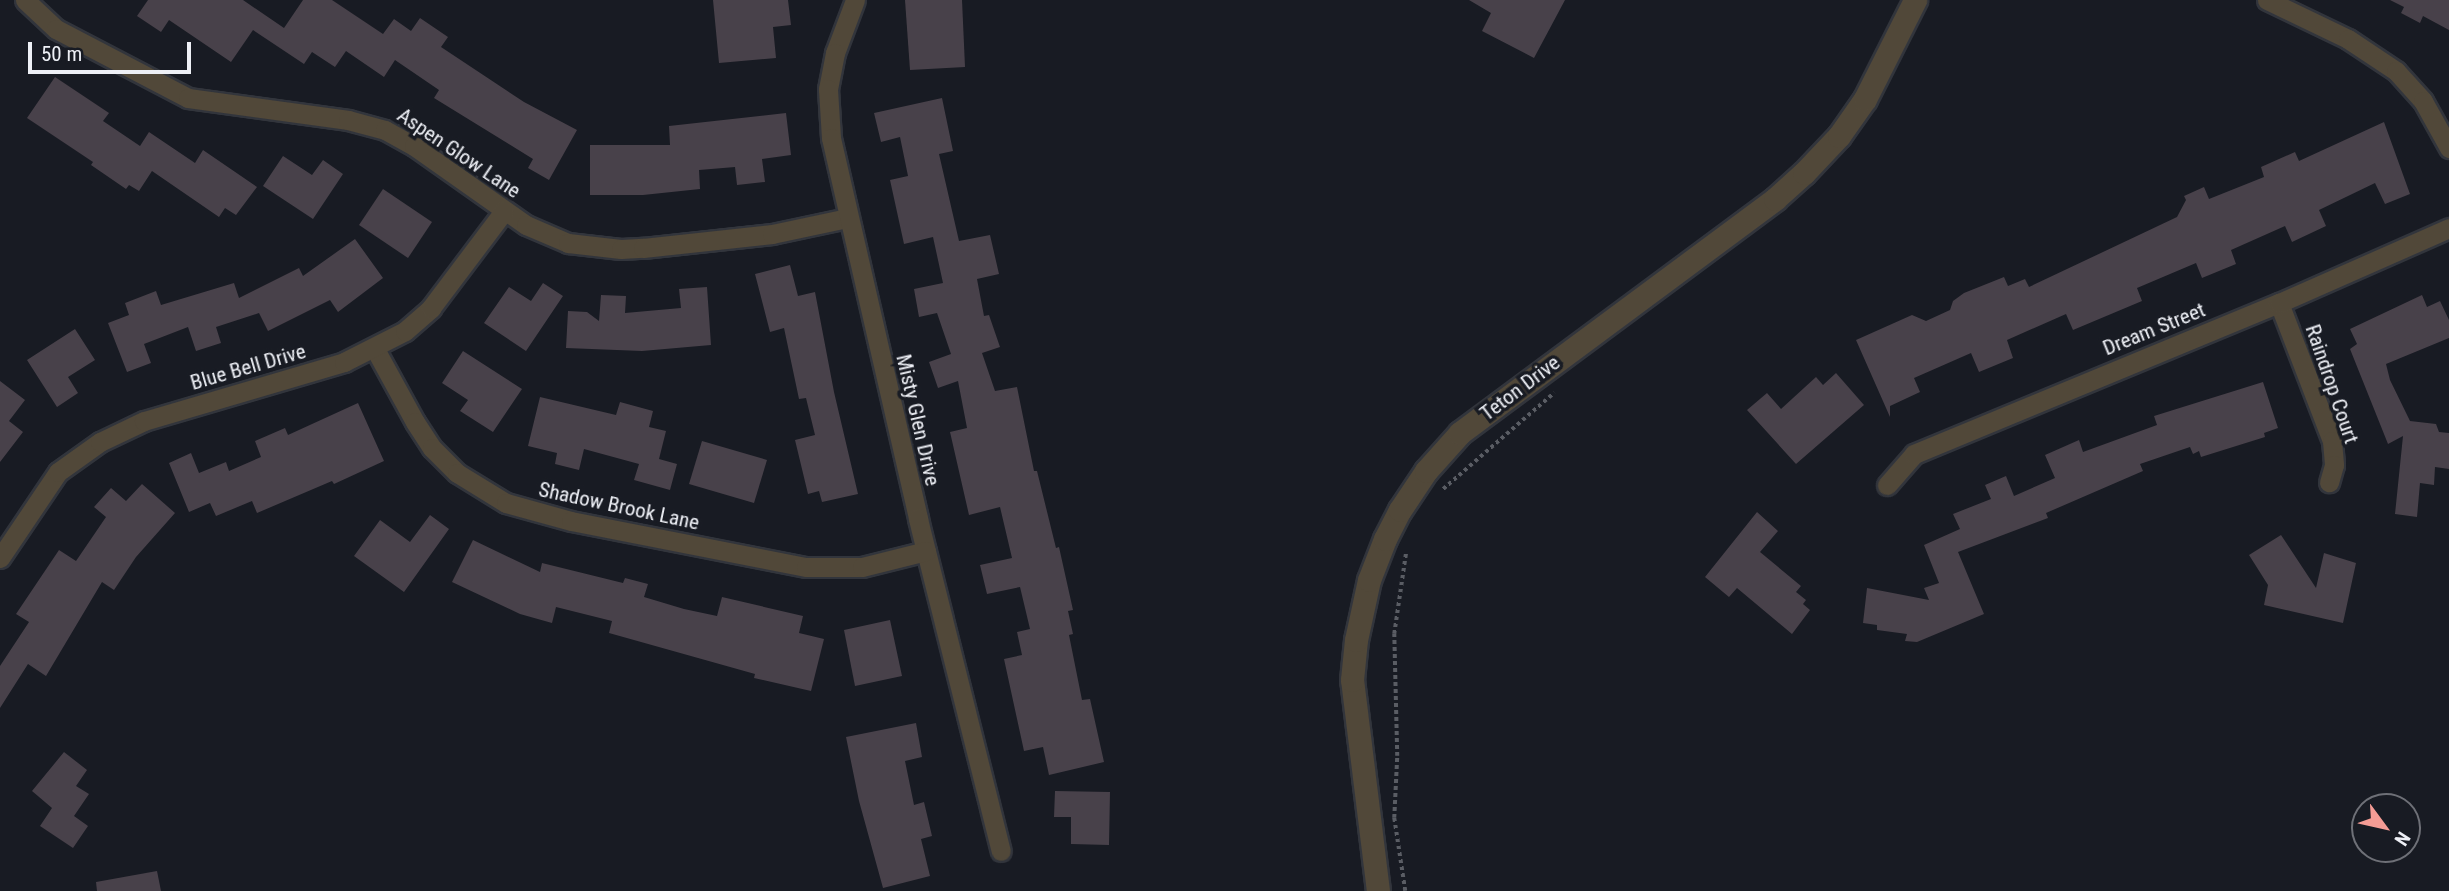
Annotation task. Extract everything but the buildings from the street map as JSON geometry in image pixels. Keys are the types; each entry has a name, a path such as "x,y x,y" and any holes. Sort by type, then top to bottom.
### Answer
{"street":[{"name":"Aspen Glow Lane","path":"25,0 56,29 188,98 348,120 385,130 414,146 526,225 568,243 621,249 772,234 847,218"},
{"name":"Misty Glen Drive","path":"855,0 835,53 827,105 847,218 1000,851"},
{"name":"Teton Drive","path":"1378,891 1352,680 1356,640 1369,580 1400,510 1426,471 1460,433 1774,199 1804,173 1839,136 1865,99 1915,0"},
{"path":"2267,0 2348,39 2396,71 2423,101 2449,148"},
{"name":"Blue Bell Drive","path":"0,558 58,472 100,442 144,421 314,373 375,349 405,331 431,308 504,211"},
{"name":"Dream Street","path":"1886,485 1914,454 2279,303 2449,228"},
{"name":"Raindrop Court","path":"2279,303 2332,441 2334,456 2329,482"},
{"name":"Shadow Brook Lane","path":"375,349 415,422 438,454 457,473 506,503 584,523 806,566 862,567 926,551"}],"path":[{"path":"1434,497 1557,390"},
{"path":"1405,891 1394,818 1397,756 1394,634 1401,574 1408,543"}]}
